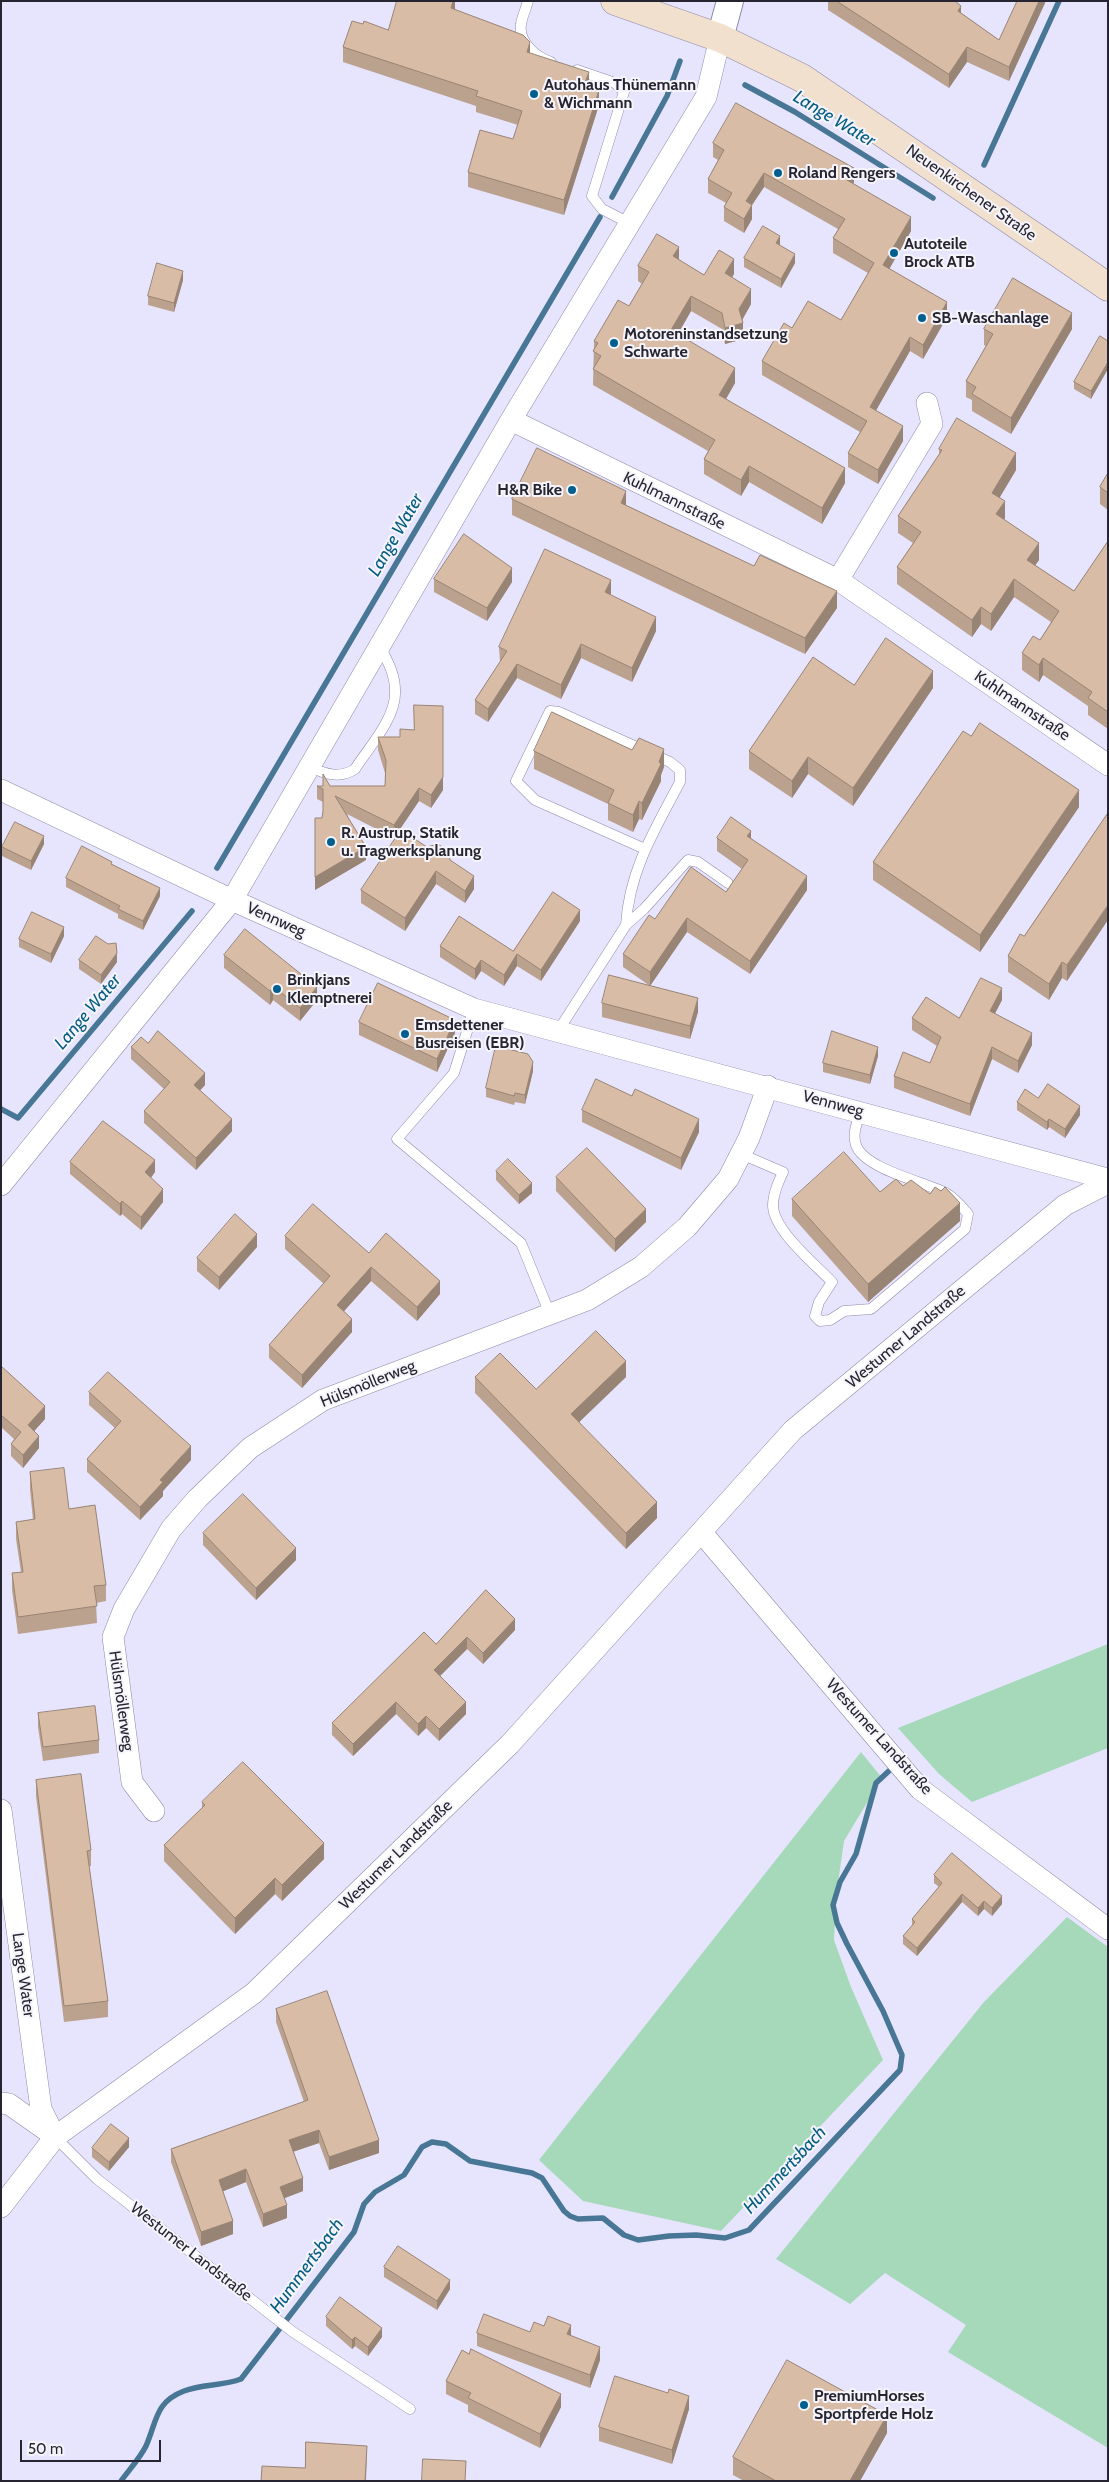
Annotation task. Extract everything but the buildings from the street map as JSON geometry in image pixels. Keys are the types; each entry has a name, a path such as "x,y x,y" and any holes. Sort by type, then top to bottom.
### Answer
{"main road":[{"name":"Neuenkirchener Straße","path":"615,1 720,38 802,78 1108,287"}],"street":[{"path":"1,1185 232,900 511,420 706,97 730,1"},
{"path":"838,580 932,424 927,403"},
{"name":"Kuhlmannstraße","path":"511,420 838,580 1108,765"},
{"name":"Vennweg","path":"1,790 232,900 474,1009 768,1086 1108,1179"},
{"name":"Hülsmöllerweg","path":"154,1811 132,1782 113,1637 124,1609 172,1528 197,1499 250,1448 323,1400 587,1300 641,1267 687,1227 728,1179 741,1154 768,1086"},
{"name":"Westumer Landstraße","path":"1,2207 55,2137 254,1993 510,1744 793,1430 1065,1205 1108,1183"},
{"name":"Westumer Landstraße","path":"702,1533 920,1789 1108,1929"},
{"name":"Lange Water","path":"1,1810 41,2109 55,2137"},
{"path":"1,2103 9,2104 55,2137"}],"lane":[{"path":"528,1 520,26 524,41 535,53 546,60 615,83 624,92 592,196 602,209 629,224"},
{"path":"310,768 326,774 341,775 351,772 355,769 384,725 393,707 396,691 388,663 380,646"},
{"path":"626,925 627,899 645,849 680,782 680,770 670,762 559,712 550,711 516,781 534,800 645,849"},
{"path":"558,1031 626,925 650,903 688,860 698,862 728,883"},
{"path":"474,1009 454,1073 397,1138 521,1243 550,1314"},
{"path":"741,1154 783,1172 776,1188 773,1206 778,1224 832,1282 819,1302 814,1316 820,1321 830,1320 844,1311 871,1310 965,1229 968,1214 946,1194 865,1158 856,1147 854,1133 861,1112"},
{"name":"Westumer Landstraße","path":"55,2137 97,2179 289,2328 410,2409"}],"green space":[{"path":"1108,1644 1108,1748 972,1802 939,1774 898,1728"},
{"path":"861,1752 882,1778 844,1841 836,1897 834,1940 851,1987 883,2060 721,2231 583,2201 539,2160"},
{"path":"1067,1917 1108,1947 1108,2448 948,2352 966,2325 885,2273 850,2304 776,2259 984,2002"}],"waterway":[{"name":"Lange Water","path":"984,165 1059,1"},
{"name":"Lange Water","path":"612,197 667,96 680,61"},
{"name":"Lange Water","path":"745,85 795,112 933,198"},
{"name":"Lange Water","path":"217,868 600,217"},
{"name":"Lange Water","path":"1,1109 18,1118 192,911"},
{"name":"Hummertsbach","path":"121,2481 144,2450 158,2413 167,2401 174,2395 184,2391 241,2379 354,2232 364,2204 375,2192 404,2175 422,2147 432,2142 446,2144 470,2161 532,2173 542,2178 564,2211 570,2216 578,2219 603,2218 624,2235 638,2240 696,2235 725,2238 749,2230 900,2070 902,2055 883,2011 837,1923 833,1905 840,1882 856,1854 876,1783 891,1769"}],"place":[{"name":"Autohaus Thünemann & Wichmann","path":"534,94"},
{"name":"Roland Rengers","path":"778,173"},
{"name":"Autoteile Brock ATB","path":"894,253"},
{"name":"SB-Waschanlage","path":"922,318"},
{"name":"Motoreninstandsetzung Schwarte","path":"614,343"},
{"name":"H&R Bike","path":"572,490"},
{"name":"R. Austrup, Statik u. Tragwerksplanung","path":"331,842"},
{"name":"Brinkjans Klemptnerei","path":"277,989"},
{"name":"Emsdettener Busreisen (EBR)","path":"405,1034"},
{"name":"PremiumHorses Sportpferde Holz","path":"804,2405"}]}
